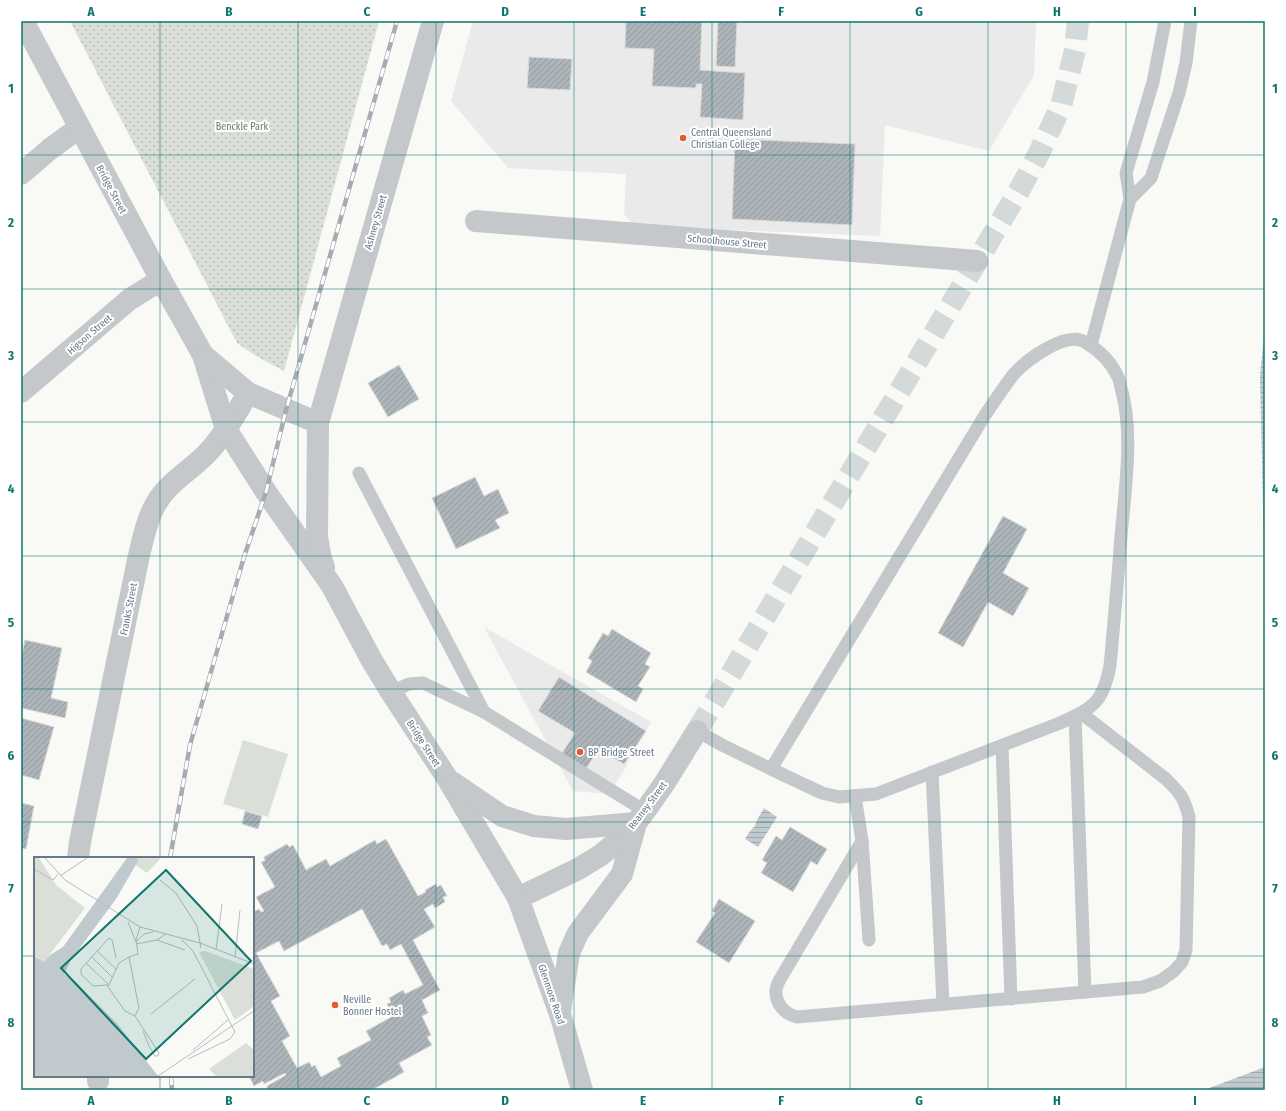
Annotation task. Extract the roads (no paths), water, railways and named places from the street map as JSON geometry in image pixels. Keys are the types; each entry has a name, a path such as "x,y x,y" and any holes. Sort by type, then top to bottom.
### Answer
{"street":[{"name":"Bridge Street","path":"23,21 79,128 203,355 226,429 266,492 332,586 391,692 447,778 518,898"},
{"name":"Ashney Street","path":"318,423 433,21"},
{"path":"21,174 50,149 79,128"},
{"name":"Schoolhouse Street","path":"476,221 977,262"},
{"name":"Higson Street","path":"21,392 130,298 161,280"},
{"name":"Bridge Street","path":"203,355 248,393 318,423 317,537 321,559 332,586"},
{"name":"Franks Street","path":"78,857 138,560 147,525 156,502 168,489 211,450 248,393"},
{"name":"Reaney Street","path":"518,898 578,869 601,855 640,817 664,784 696,731"},
{"path":"447,778 502,816 534,826 566,828 640,817 622,874 578,933 569,954 560,1014"},
{"name":"Glenmore Road","path":"518,898 560,1014 582,1090"}],"lane":[{"path":"1091,346 1130,199 1126,172 1153,82 1165,21"},
{"path":"1130,199 1151,178 1179,93 1186,63 1191,21"},
{"path":"696,731 771,770 822,793 839,797 855,796 876,794 1002,746 1078,715 1095,704 1103,692 1108,679 1110,666 1126,481 1127,450 1124,397 1118,377 1107,360 1091,346 1082,340 1069,339 1040,352 1026,362 1013,375 985,415 771,770"},
{"path":"359,473 484,712"},
{"path":"391,692 409,684 423,683 484,712 640,817"},
{"path":"862,841 779,981 776,990 777,1000 781,1008 788,1015 797,1017 1143,987 1160,981 1174,971 1182,962 1186,950 1189,816 1185,802 1177,790 1166,779 1078,715"},
{"path":"1078,715 1085,992"},
{"path":"1002,746 1011,999"},
{"path":"932,772 943,1004"},
{"path":"855,796 862,841 869,940"}],"tunnel":[{"path":"697,731 1020,189 1061,106 1075,50 1078,21"}],"railway":[{"path":"170,857 190,745 244,557 266,492 286,410 397,21"},
{"path":"171,1077 172,1090"}],"place":[{"name":"Central Queensland Christian College","path":"683,138"},
{"name":"BP Bridge Street","path":"580,752"},
{"name":"Neville Bonner Hostel","path":"335,1005"}],"park label":[{"name":"Benckle Park","path":"242,126"}]}
